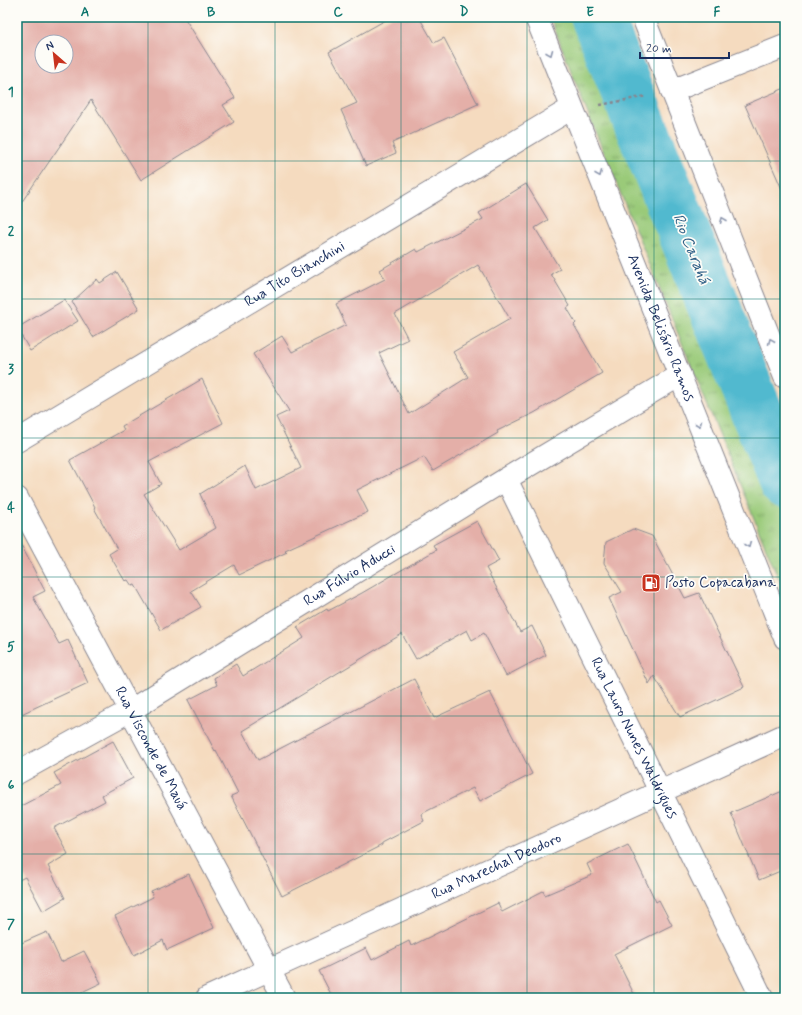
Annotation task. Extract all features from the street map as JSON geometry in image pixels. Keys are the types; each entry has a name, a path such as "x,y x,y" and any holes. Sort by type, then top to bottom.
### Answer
{"street":[{"name":"Avenida Belisário Ramos","path":"536,17 583,107 680,374 785,638"},
{"path":"643,17 785,377"},
{"path":"672,91 785,46"},
{"name":"Rua Tito Bianchini","path":"17,441 583,107"},
{"name":"Rua Fúlvio Aducci","path":"17,773 131,710 506,479 680,374"},
{"name":"Rua Lauro Nunes Waldrigues","path":"506,479 762,998"},
{"name":"Rua Visconde de Mauá","path":"17,498 284,998"},
{"name":"Rua Marechal Deodoro","path":"207,998 785,735"}],"path":[{"path":"583,107 645,96"}],"green space":[{"path":"550,17 620,17 785,436 785,594 583,102"}],"building":[{"path":"17,17 184,17 235,98 223,105 234,122 141,180 91,100 17,209"},
{"path":"391,17 419,17 434,43 444,38 478,104 392,143 396,153 366,166 341,110 357,103 329,52"},
{"path":"785,88 785,196 745,105"},
{"path":"526,184 548,220 535,228 560,269 551,274 570,306 567,308 576,323 574,325 602,373 534,413 497,431 498,433 433,471 424,457 357,490 368,512 285,550 287,552 239,575 234,565 191,591 201,607 161,630 135,585 132,586 128,580 125,581 109,554 117,549 70,460 124,430 122,426 202,379 223,423 149,462 161,484 144,494 179,550 216,528 200,494 245,466 256,490 301,468 276,417 289,411 253,354 282,336 292,352 346,325 336,304 385,279 380,270 416,249 418,252 483,219 479,213","holes":["478,265 510,319 453,352 468,377 409,414 379,353 408,339 395,314"]},
{"path":"117,272 139,309 93,337 72,302 97,279 100,283"},
{"path":"64,300 78,321 30,351 17,328"},
{"path":"477,521 499,561 486,568 520,632 532,626 546,655 506,676 484,633 472,640 467,630 416,659 402,634 242,731 258,760 414,679 434,718 490,692 532,774 480,801 473,788 421,814 424,821 382,843 382,845 282,896 231,796 238,793 188,700 217,685 214,678 236,664 243,676 304,638 297,627 327,609 328,611 362,593 436,550 433,545"},
{"path":"633,529 652,536 685,598 699,593 744,687 680,717 654,676 649,684 609,598 622,592 604,563 606,542"},
{"path":"17,537 45,591 33,597 59,644 68,640 88,683 17,716"},
{"path":"113,741 133,778 102,795 105,801 54,828 68,854 48,866 65,898 43,911 25,877 17,881 17,808 61,785 54,773"},
{"path":"785,790 785,869 759,880 731,813"},
{"path":"628,844 656,902 659,900 672,925 614,954 636,998 333,998 319,971 366,948 372,960 409,941 411,946 498,903 502,912 543,891 545,895 592,875 587,864"},
{"path":"189,874 214,928 167,950 163,940 134,955 115,916 153,897 151,891"},
{"path":"47,932 61,962 84,951 101,983 69,998 21,998 17,988 17,945"}],"waterway":[{"name":"Rio Carahá","path":"597,17 785,482"}],"place":[{"name":"Posto Copacabana","path":"651,583"}]}
